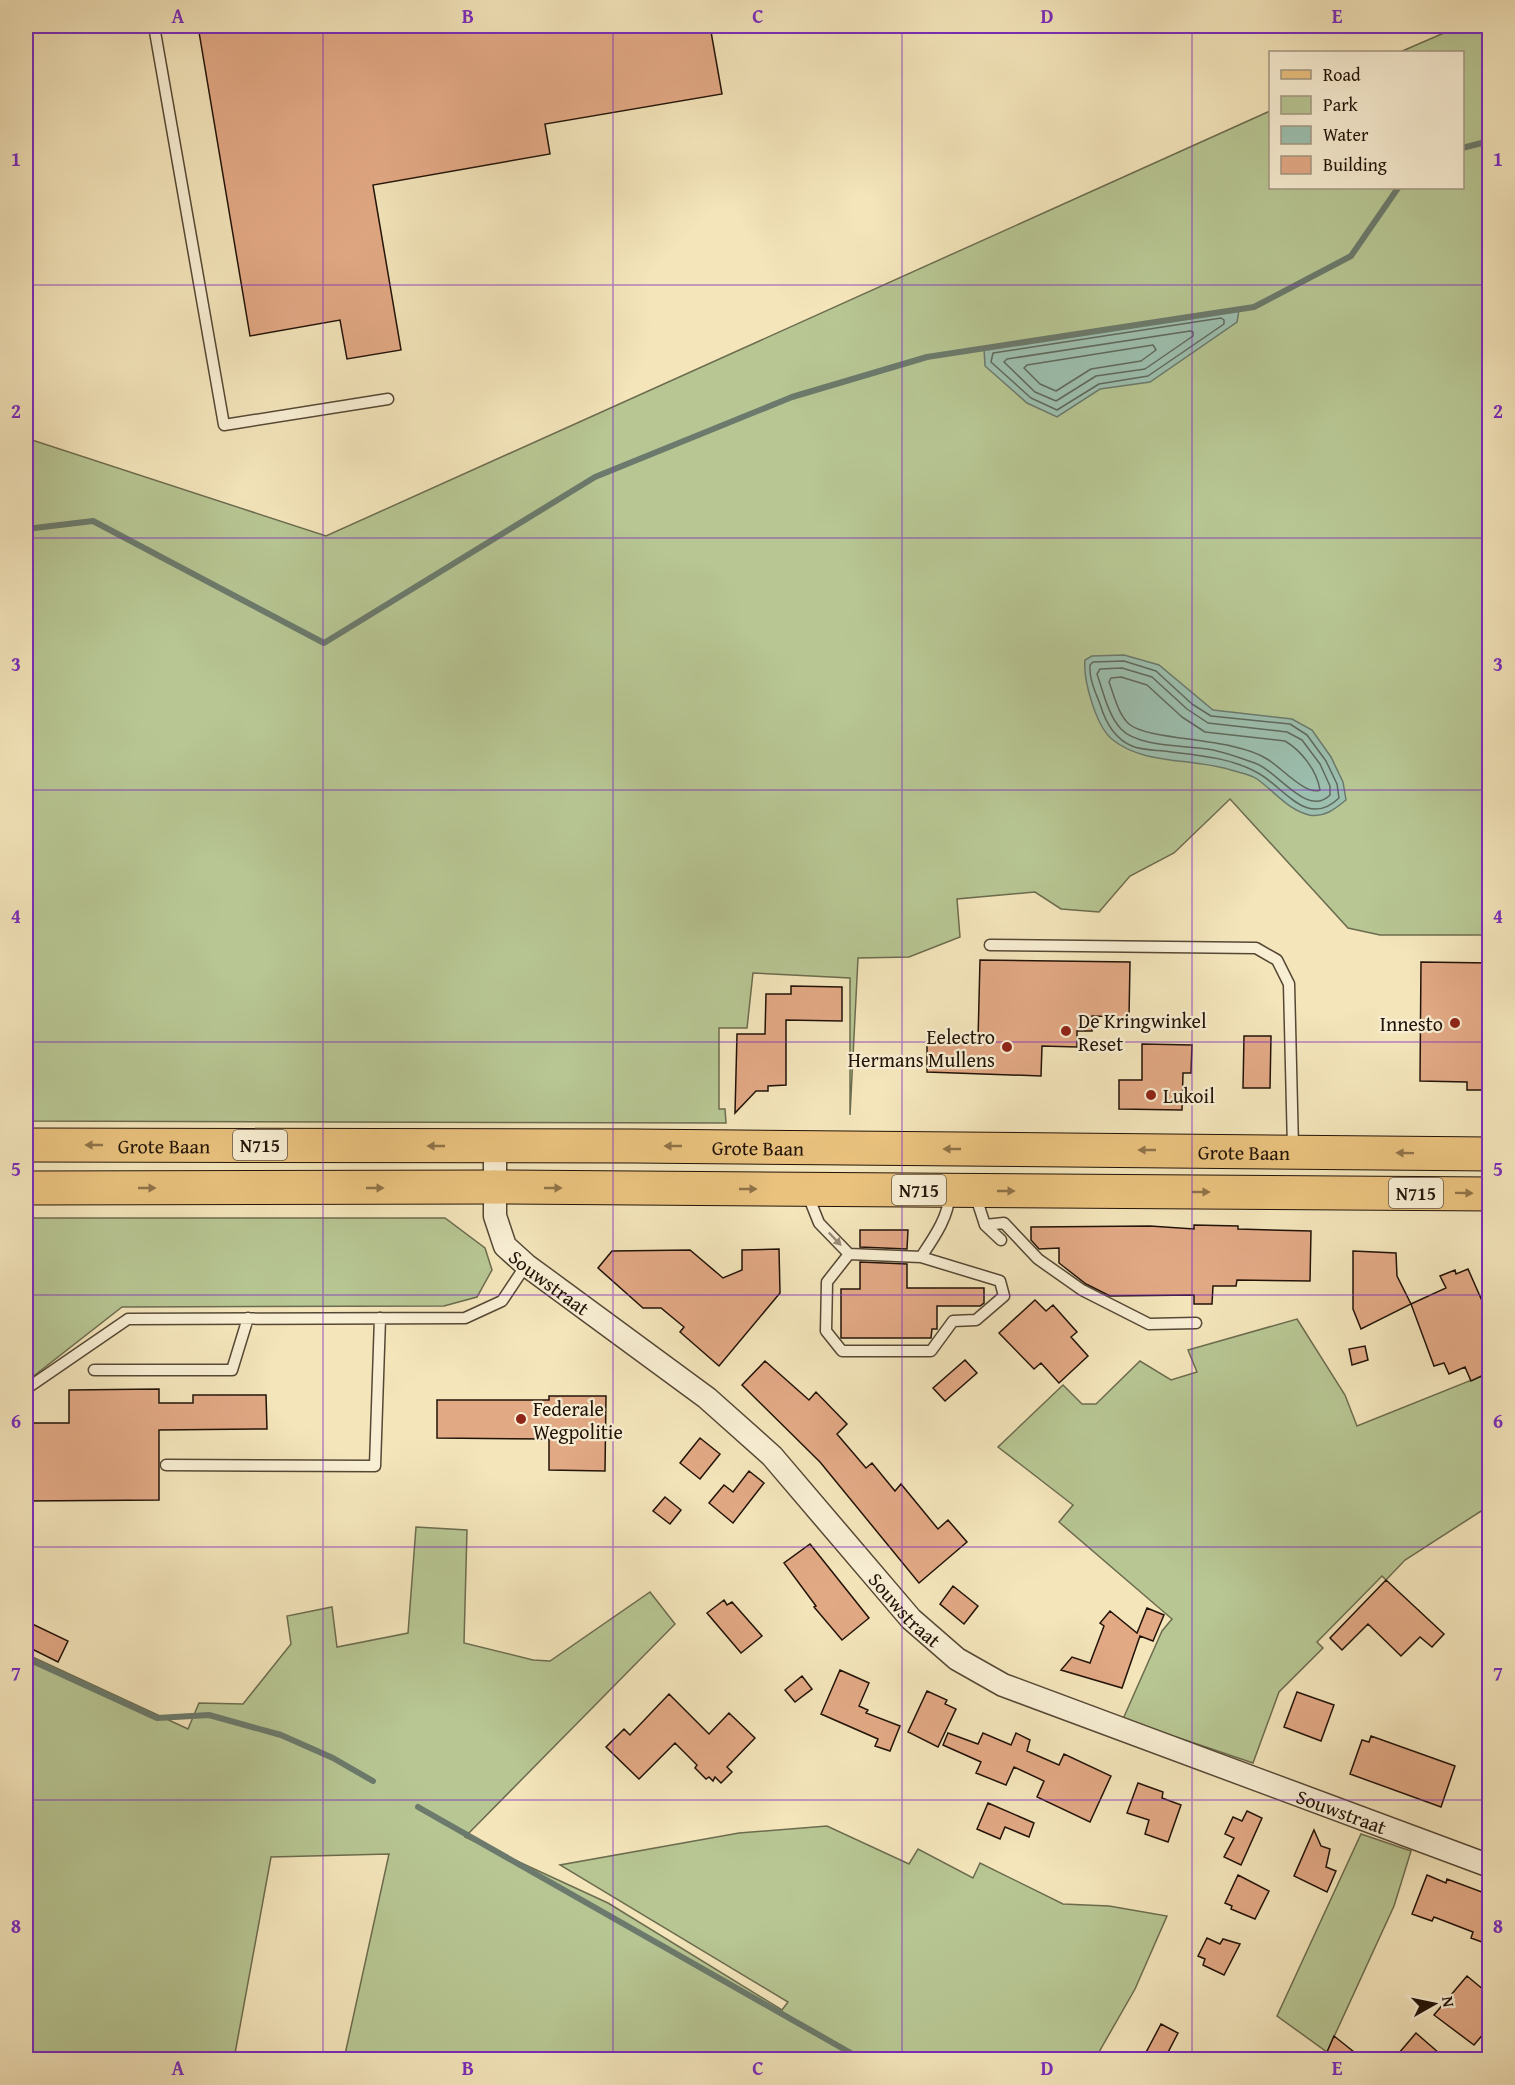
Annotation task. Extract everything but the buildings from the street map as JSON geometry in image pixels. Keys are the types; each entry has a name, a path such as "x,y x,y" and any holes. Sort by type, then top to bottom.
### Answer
{"main road":[{"name":"Grote Baan","path":"26,1145 495,1146 1490,1154"},
{"name":"Grote Baan","path":"26,1188 495,1187 1490,1194"}],"street":[{"name":"Souwstraat","path":"495,1146 495,1216 505,1246 707,1398 772,1456 911,1619 957,1659 1003,1685 1490,1866"}],"lane":[{"path":"154,26 224,425 388,399"},
{"path":"990,945 1256,948 1277,960 1289,984 1293,1151"},
{"path":"806,1190 819,1223 849,1254 921,1257 1000,1281 1004,1296 976,1320 953,1321 931,1351 842,1351 826,1331 827,1282 849,1254"},
{"path":"921,1257 950,1203 962,1191 985,1225 1001,1240"},
{"path":"985,1225 1004,1223 1031,1252 1060,1276 1149,1324 1196,1323"},
{"path":"26,1389 128,1319 465,1318 502,1301 526,1264"},
{"path":"94,1370 232,1370 248,1318"},
{"path":"166,1465 375,1466 380,1318"}],"green space":[{"path":"1460,26 1489,26 1489,935 1380,935 1348,928 1230,799 1174,853 1130,876 1099,912 1061,909 1035,892 957,899 960,937 909,957 858,958 850,1115 850,978 753,973 747,1028 719,1028 719,1109 725,1109 726,1123 26,1121 26,438 326,536 1269,111 1269,189 1464,189 1464,51 1402,51"},
{"path":"26,1218 445,1218 485,1248 492,1270 477,1297 444,1306 122,1307 26,1382"},
{"path":"1297,1319 1345,1395 1357,1426 1489,1373 1489,1506 1405,1560 1386,1580 1382,1576 1317,1642 1323,1648 1279,1692 1253,1763 1123,1719 1162,1631 1172,1619 1059,1522 1073,1505 998,1447 1063,1385 1082,1404 1096,1404 1140,1361 1171,1380 1197,1372 1188,1350"},
{"path":"416,1527 467,1530 464,1643 533,1660 550,1661 650,1592 675,1624 465,1837 608,1903 782,2010 788,2002 560,1865 739,1833 827,1826 909,1864 918,1849 973,1878 980,1863 1063,1904 1109,1906 1167,1916 1135,1989 1095,2059 344,2059 389,1854 271,1857 234,2059 26,2060 26,1654 188,1729 199,1703 243,1704 291,1644 287,1616 332,1607 337,1647 408,1633"},
{"path":"1361,1834 1411,1851 1394,1906 1327,2052 1277,2016"}],"water":[{"path":"1239,310 1237,322 1150,382 1100,389 1057,417 1027,403 985,366 984,348"},
{"path":"1124,655 1159,665 1213,710 1292,719 1312,730 1331,757 1343,782 1346,800 1324,814 1309,815 1288,805 1251,776 1216,766 1139,754 1125,748 1113,740 1101,725 1092,703 1085,669 1085,660 1092,656"}],"waterway":[{"path":"1464,148 1490,141"},
{"path":"26,529 93,521 324,643 595,477 792,397 927,357 1254,307 1351,256 1397,189"},
{"path":"26,1658 157,1718 209,1715 281,1735 333,1758 373,1781"},
{"path":"418,1807 863,2060"}],"place":[{"name":"Innesto","path":"1455,1023"},
{"name":"De Kringwinkel Reset","path":"1066,1031"},
{"name":"Eelectro Hermans Mullens","path":"1007,1047"},
{"name":"Lukoil","path":"1151,1095"},
{"name":"Federale Wegpolitie","path":"521,1419"}]}
